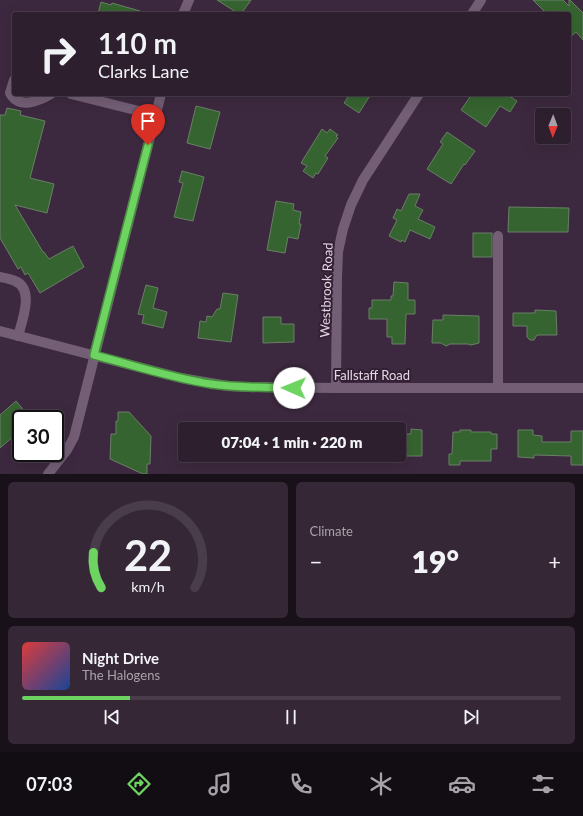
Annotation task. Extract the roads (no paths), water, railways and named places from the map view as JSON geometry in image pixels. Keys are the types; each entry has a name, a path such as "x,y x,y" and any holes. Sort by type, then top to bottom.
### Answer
{"street":[{"path":"184,12 189,0"},
{"path":"473,12 481,0"},
{"path":"13,96 16,100 28,103 34,103 47,96"},
{"path":"79,96 155,115"},
{"path":"48,474 56,466 74,437 160,96"},
{"name":"Westbrook Road","path":"336,388 338,252 343,229 357,192 418,96"},
{"path":"498,236 498,388"},
{"path":"0,277 17,281 22,286 26,295 26,306 18,336"},
{"name":"Fallstaff Road","path":"0,331 181,378 244,387 583,388"}]}
